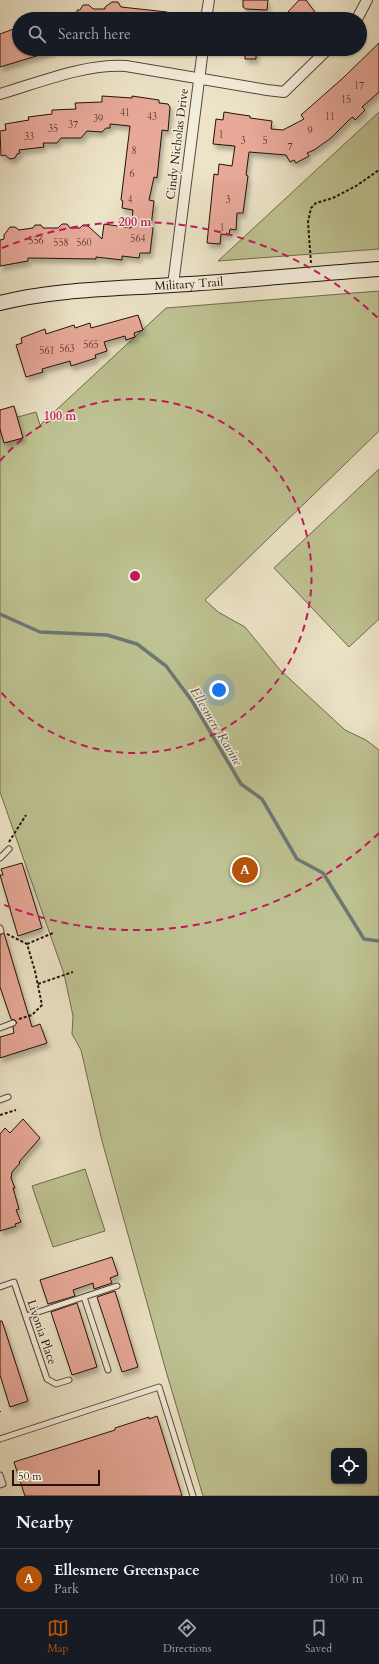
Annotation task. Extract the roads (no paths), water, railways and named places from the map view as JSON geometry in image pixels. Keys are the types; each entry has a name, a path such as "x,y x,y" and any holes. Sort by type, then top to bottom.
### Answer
{"street":[{"path":"207,12 209,0"},
{"path":"361,12 367,0"},
{"name":"Cindy Nicholas Drive","path":"173,285 201,56"},
{"path":"0,94 87,68 109,65 126,66 284,92 321,56"},
{"name":"Military Trail","path":"0,303 14,299 88,290 379,269"}],"lane":[{"path":"0,858 8,849"},
{"path":"1,1026 13,1023"},
{"path":"0,1100 8,1097"},
{"name":"Livonia Place","path":"0,1287 14,1282 47,1379 56,1384 69,1380"},
{"path":"26,1316 117,1286"},
{"path":"84,1297 108,1370"},
{"path":"0,1439 159,1387 192,1496"},
{"path":"0,1475 3,1484 0,1485"}],"waterway":[{"name":"Ellesmere Ravine","path":"0,614 40,632 107,635 137,644 166,666 192,701 241,784 262,799 297,859 323,873 364,939 379,941"}],"place":[{"name":"Ellesmere Greenspace","path":"245,870"}]}
